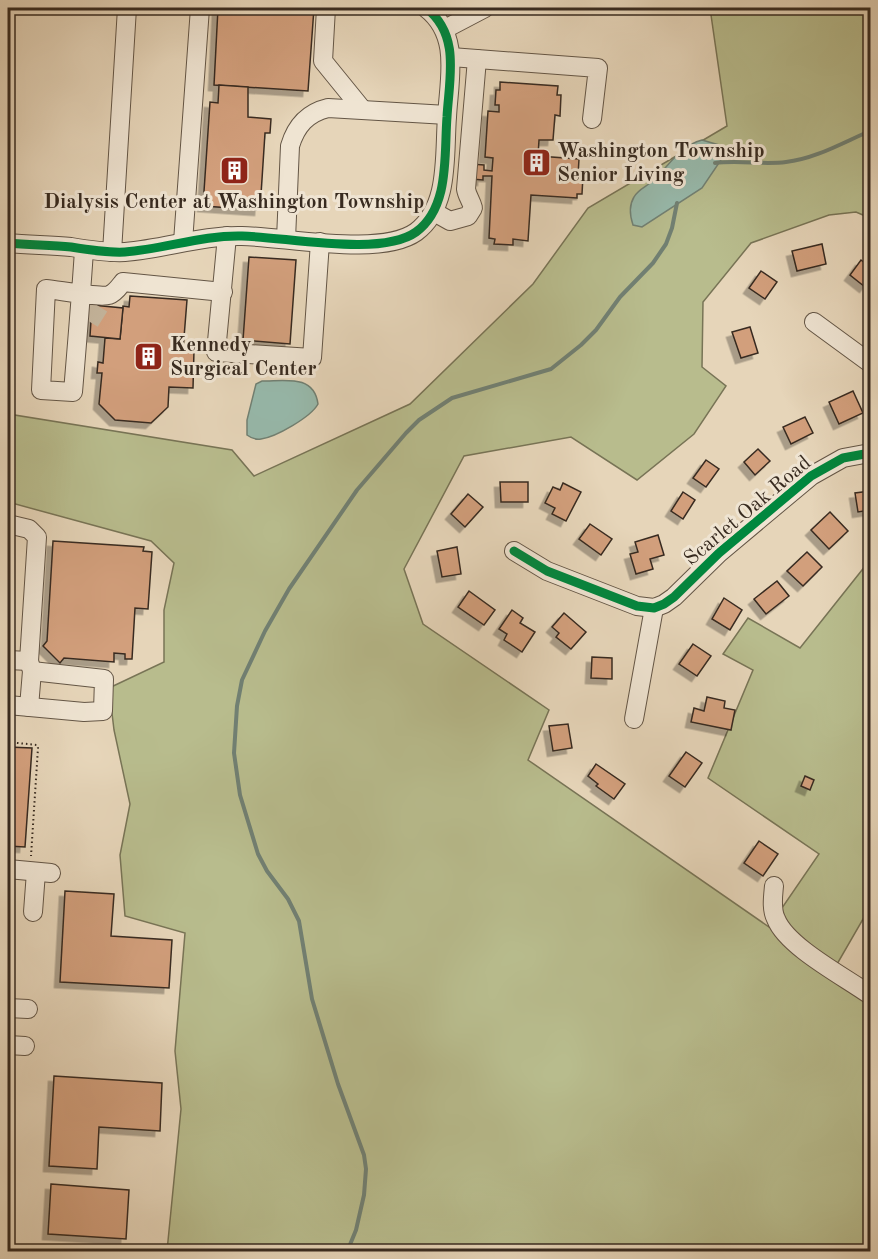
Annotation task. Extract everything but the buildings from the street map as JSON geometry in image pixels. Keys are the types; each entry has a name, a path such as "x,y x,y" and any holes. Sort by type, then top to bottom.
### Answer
{"street":[{"path":"112,252 127,8"},
{"path":"183,242 200,8"},
{"path":"326,8 323,61 362,109"},
{"path":"8,243 112,252 140,250 227,236 369,245 394,243 417,231 434,212 442,184 451,57 445,29 426,8"},
{"path":"445,29 485,8"},
{"path":"451,57 598,68 592,119"},
{"path":"434,212 450,221 468,216 473,208 466,189 477,59"},
{"path":"286,239 290,146 293,136 305,118 315,111 328,108 447,115"},
{"path":"227,236 216,352 312,358 320,242"},
{"path":"84,250 81,293 84,325 73,392 40,390 46,289 81,293 104,301 123,282 223,292"},
{"path":"814,322 870,363"},
{"name":"Scarlet Oak Road","path":"654,608 674,597 719,553 811,476 843,458 870,453"},
{"path":"8,524 29,529 38,537 29,707"},
{"path":"514,551 548,571 637,606 654,608 634,719"},
{"path":"8,660 104,679 103,711 8,705"},
{"path":"8,868 39,867 33,912"},
{"path":"774,886 773,909 776,920 785,935 800,948 870,995"},
{"path":"8,1008 28,1009"}],"path":[{"path":"8,742 35,744 38,748 39,867"}],"green space":[{"path":"710,8 870,8 870,218 856,212 829,215 751,243 703,302 702,367 726,386 694,434 637,480 571,437 464,456 404,569 423,624 549,710 528,760 769,927 819,854 708,778 753,670 723,654 748,618 800,648 870,560 870,907 833,971 870,997 870,1251 167,1251 181,1109 175,1051 185,933 125,916 120,855 130,804 114,730 109,688 164,662 164,610 174,563 151,541 8,502 8,414 232,450 254,476 410,404 533,284 588,208 727,126"}],"shaded area":[{"path":"702,140 719,145 724,151 723,157 702,188 642,227 633,225 631,207 636,194 655,179 681,151"},
{"path":"289,380 305,384 315,394 318,404 308,415 284,430 261,439 252,438 247,435 247,420 256,384 262,381"}],"waterway":[{"path":"715,163 777,163 797,160 818,154 870,131"},
{"path":"347,1252 356,1230 364,1195 366,1169 364,1155 338,1084 312,999 299,921 288,899 267,871 258,854 240,795 234,753 237,706 242,680 265,631 289,589 357,490 406,433 419,420 452,398 551,369 581,345 596,330 620,297 653,263 666,244 677,203"}],"tunnel":[{"path":"90,322 100,306"}],"cycle path":[{"path":"8,243 118,252 227,236 357,245 400,239 416,232 435,209 440,195 445,163 450,73 449,44 437,19 426,8"},
{"path":"514,551 547,571 637,606 654,608 674,597 719,553 811,476 843,458 870,453"}],"place":[{"name":"Washington Township Senior Living","path":"536,162"},
{"name":"Dialysis Center at Washington Township","path":"234,170"},
{"name":"Kennedy Surgical Center","path":"149,356"}]}
